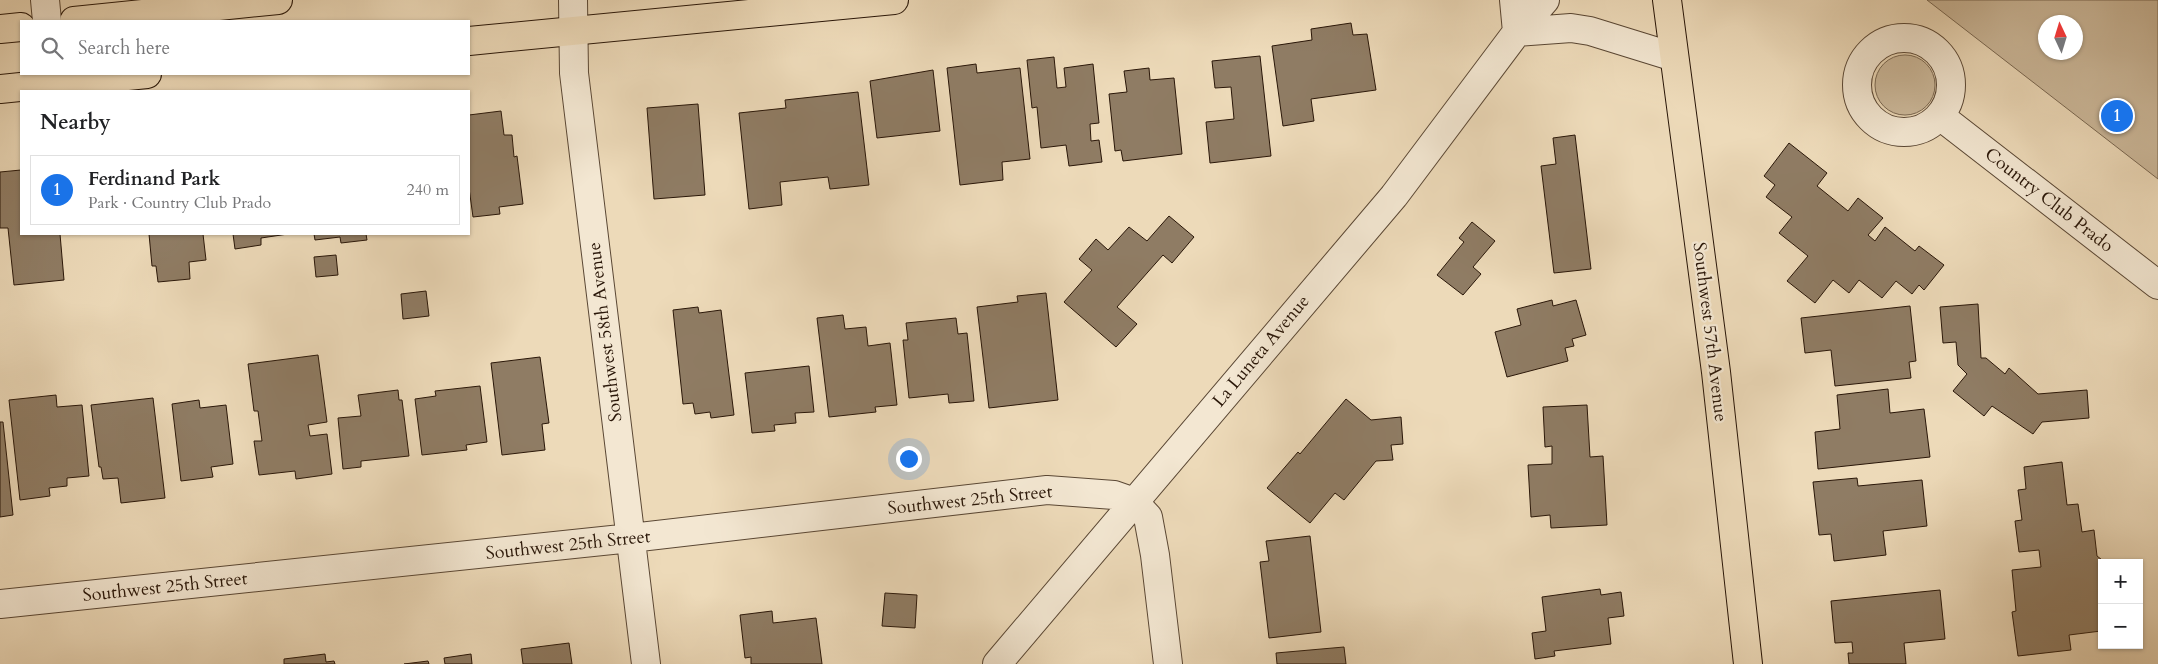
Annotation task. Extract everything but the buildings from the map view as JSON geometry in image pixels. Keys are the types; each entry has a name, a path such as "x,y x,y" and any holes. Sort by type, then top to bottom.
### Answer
{"main road":[{"path":"84,20 278,0"},
{"path":"470,41 894,0"},
{"name":"Southwest 57th Avenue","path":"1666,0 1716,372 1748,664"},
{"path":"0,29 20,27"},
{"path":"0,89 52,79 128,75"}],"street":[{"path":"45,0 47,20"},
{"name":"Southwest 58th Avenue","path":"573,0 574,73 646,664"},
{"path":"1514,0 1517,32 1571,28 1604,35 1674,57"},
{"name":"La Luneta Avenue","path":"997,664 1394,196 1517,32 1545,0"},
{"name":"Country Club Prado","path":"1940,116 2158,284"},
{"name":"Southwest 25th Street","path":"0,604 630,538 1047,490 1106,494 1134,502"},
{"path":"1134,502 1148,517 1152,534 1168,664"}],"shaded area":[{"path":"1927,0 2158,0 2158,179"},
{"path":"1905,55 1922,60 1930,68 1935,85 1930,102 1922,110 1905,115 1888,110 1880,102 1875,85 1880,68 1888,60"}],"place":[{"name":"Ferdinand Park","path":"2117,116"}]}
